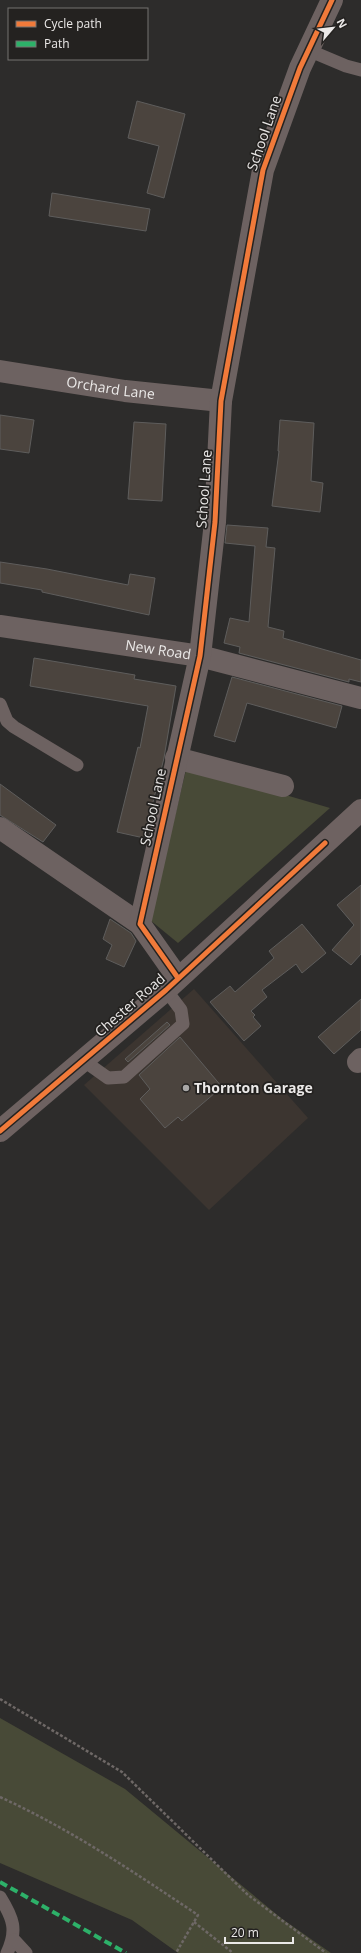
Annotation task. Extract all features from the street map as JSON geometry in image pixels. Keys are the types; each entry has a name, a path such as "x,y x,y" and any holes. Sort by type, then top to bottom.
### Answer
{"main road":[{"name":"Chester Road","path":"0,1131 172,984 360,815"}],"street":[{"name":"School Lane","path":"140,924 200,656 215,522 221,401 263,170 300,68 332,0"},
{"name":"Orchard Lane","path":"0,371 125,391 221,401"},
{"name":"New Road","path":"0,626 200,656 361,698"},
{"path":"176,758 283,786"},
{"path":"0,828 140,924 172,984"}],"lane":[{"path":"308,50 346,66 361,70"},
{"path":"0,704 3,713 14,727 77,765"},
{"path":"84,1060 108,1078 124,1076 183,1024 181,1010 172,984"},
{"path":"0,1897 11,1915 14,1940 7,1953"},
{"path":"14,1940 26,1953"}],"path":[{"path":"0,1699 122,1772 248,1895 326,1953"},
{"path":"0,1797 34,1812 105,1853 198,1915 176,1953"},
{"path":"194,1922 233,1953"}],"shaded area":[{"path":"194,989 308,1118 209,1210 84,1085"}],"green space":[{"path":"187,766 330,808 178,943 150,920"},
{"path":"0,1718 125,1789 281,1918 331,1953 178,1953 132,1920 0,1863"}],"building":[{"path":"137,101 185,114 164,198 147,193 159,146 128,138"},
{"path":"52,193 150,209 146,231 49,216"},
{"path":"0,415 34,420 29,453 0,449"},
{"path":"280,420 314,423 311,481 323,483 320,512 272,506 279,451"},
{"path":"134,422 166,424 162,501 128,499"},
{"path":"227,525 268,528 266,547 275,548 268,627 284,631 283,638 361,660 361,682 349,679 349,682 239,653 240,647 224,643 230,618 249,622 255,546 225,543"},
{"path":"0,562 47,569 128,585 130,574 155,578 149,615 42,592 42,590 0,583"},
{"path":"34,658 135,675 134,679 176,686 164,758 144,838 117,832 138,747 140,748 148,706 30,686"},
{"path":"232,677 342,706 336,728 247,703 235,742 214,736"},
{"path":"0,784 56,825 43,842 0,815"},
{"path":"361,885 361,954 351,965 332,950 354,925 337,905"},
{"path":"110,919 131,933 136,941 124,967 106,959 112,945 103,939"},
{"path":"302,924 326,953 302,973 296,964 262,990 267,997 251,1011 255,1015 253,1017 261,1026 244,1041 210,1002 230,986 235,992 274,958 269,951"},
{"path":"361,999 361,1030 334,1054 318,1037"},
{"path":"167,1022 170,1025 128,1062 125,1059"},
{"name":"Thornton Garage","path":"180,1037 222,1087 182,1121 178,1117 165,1128 140,1099 150,1089 139,1075"}],"marked path":[{"path":"0,1882 126,1953"}],"cycle path":[{"path":"178,978 140,924 200,656 215,522 221,401 263,170 300,68 332,0"},
{"path":"0,1131 166,990 325,843"}],"place":[{"name":"Thornton Garage","path":"186,1088"}]}
